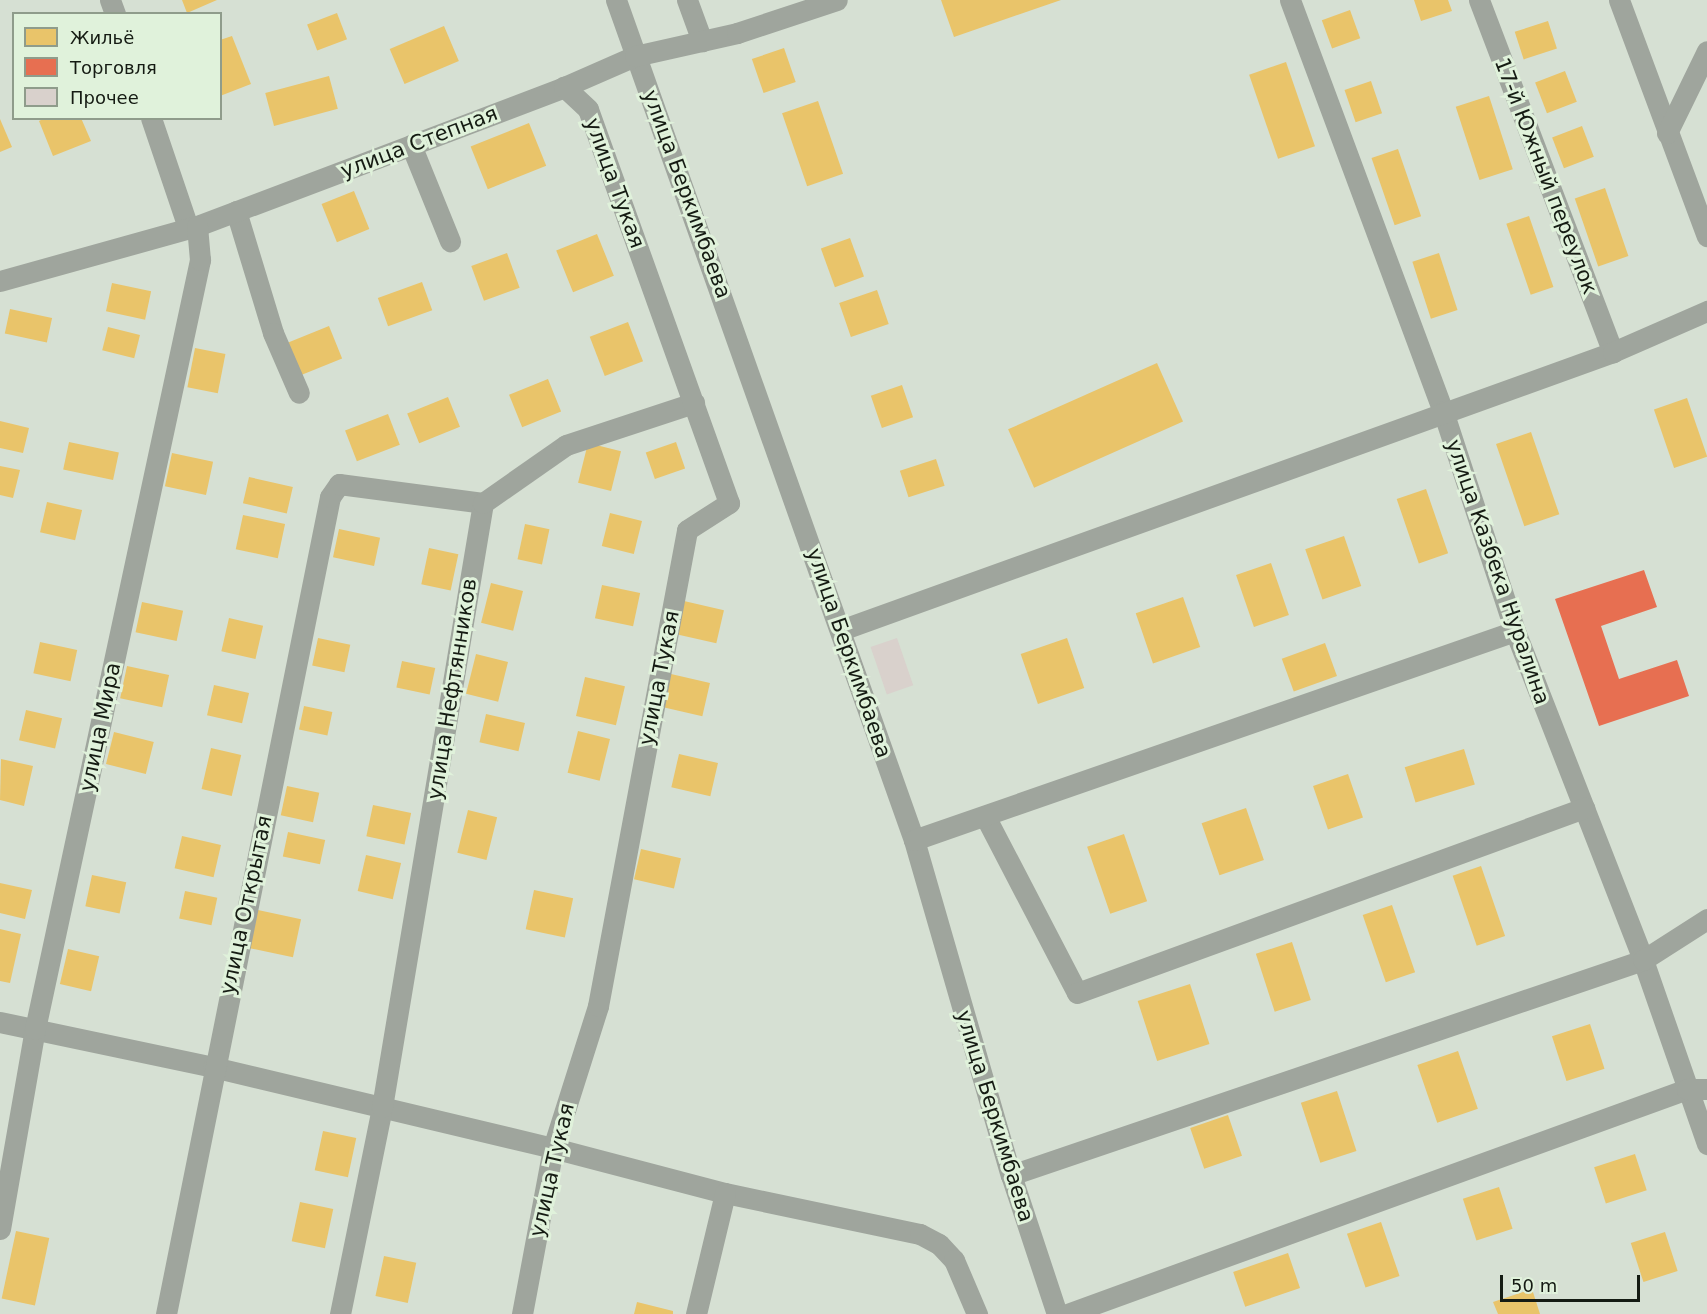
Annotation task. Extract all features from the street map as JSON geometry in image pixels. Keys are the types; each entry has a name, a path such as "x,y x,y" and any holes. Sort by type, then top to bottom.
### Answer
{"street":[{"name":"улица Беркимбаева","path":"616,0 635,56 649,86 914,840 1011,1175 1057,1314"},
{"path":"687,0 702,41"},
{"name":"улица Степная","path":"0,283 236,211 564,87 635,56 702,41 837,0"},
{"name":"улица Казбека Нуралина","path":"1290,0 1443,411 1515,631 1643,960 1697,1089 1707,1144"},
{"name":"17-й Южный переулок","path":"1479,0 1613,352"},
{"path":"1619,0 1707,236"},
{"path":"1667,133 1707,51"},
{"name":"улица Тукая","path":"522,1314 553,1148 598,1006 687,530 729,502 588,108 564,87"},
{"name":"улица Мира","path":"0,1229 35,1029 200,260 193,226 152,120"},
{"path":"411,145 450,241"},
{"path":"236,211 273,333 299,393"},
{"path":"841,630 1443,411 1613,352 1707,311"},
{"path":"483,503 566,445 694,403"},
{"name":"улица Открытая","path":"166,1314 213,1067 330,497 339,484 483,503"},
{"name":"улица Нефтянников","path":"340,1314 382,1107 483,503"},
{"path":"914,840 1515,631"},
{"path":"985,816 1077,993 1584,808"},
{"path":"1011,1175 1643,960 1707,920"},
{"path":"0,1022 213,1067 553,1148 725,1193 920,1234 939,1244 954,1260 977,1314"},
{"path":"1067,1314 1697,1089"},
{"path":"696,1314 725,1193"}],"building: Жильё":[{"path":"182,0 217,0 189,12 187,12"},
{"path":"941,0 1061,0 954,37"},
{"path":"1414,0 1448,0 1452,11 1421,21"},
{"path":"1350,10 1360,38 1332,48 1322,20"},
{"path":"337,13 347,39 317,51 307,24"},
{"path":"1548,21 1557,49 1524,59 1515,32"},
{"path":"444,26 459,61 405,84 390,49"},
{"path":"232,36 251,84 222,95 222,39"},
{"path":"784,48 796,82 764,93 752,59"},
{"path":"1286,62 1315,146 1278,159 1249,75"},
{"path":"1565,71 1577,102 1547,113 1535,82"},
{"path":"329,76 338,109 274,126 265,93"},
{"path":"1371,81 1382,113 1356,122 1345,90"},
{"path":"1489,96 1513,169 1480,180 1456,107"},
{"path":"818,101 843,174 807,186 782,113"},
{"path":"0,119 12,147 0,152"},
{"path":"82,120 91,141 53,156 39,121"},
{"path":"529,123 546,166 488,189 471,147"},
{"path":"1582,126 1594,157 1564,168 1552,137"},
{"path":"1398,149 1421,216 1395,225 1372,158"},
{"path":"1605,188 1628,256 1598,266 1575,198"},
{"path":"354,191 369,229 337,242 322,204"},
{"path":"1529,216 1553,287 1531,295 1506,224"},
{"path":"597,234 614,276 573,292 556,250"},
{"path":"850,238 864,277 835,287 821,249"},
{"path":"507,253 520,288 484,301 471,266"},
{"path":"1439,253 1458,310 1431,319 1412,262"},
{"path":"422,282 432,310 388,326 378,298"},
{"path":"112,283 151,291 145,320 106,311"},
{"path":"877,290 889,324 851,337 839,303"},
{"path":"10,309 52,318 47,342 5,333"},
{"path":"628,322 643,361 605,376 590,337"},
{"path":"329,326 342,358 299,376 286,343"},
{"path":"108,327 140,335 134,358 102,350"},
{"path":"195,348 225,354 218,393 187,387"},
{"path":"1157,363 1183,421 1034,488 1008,429"},
{"path":"548,379 561,411 522,427 509,395"},
{"path":"902,385 913,417 882,428 871,396"},
{"path":"448,397 460,427 419,443 407,413"},
{"path":"1687,398 1707,457 1674,468 1654,409"},
{"path":"388,414 400,445 357,461 345,430"},
{"path":"0,421 29,428 23,453 0,448"},
{"path":"1531,432 1559,514 1524,526 1496,444"},
{"path":"69,442 119,453 113,480 63,469"},
{"path":"676,442 685,468 655,479 646,452"},
{"path":"588,443 621,451 611,491 578,483"},
{"path":"172,453 213,462 206,495 165,486"},
{"path":"936,459 945,486 909,497 900,471"},
{"path":"0,466 20,470 13,498 0,495"},
{"path":"249,477 293,487 287,513 243,503"},
{"path":"1426,489 1448,553 1419,563 1397,499"},
{"path":"47,502 82,510 75,540 40,532"},
{"path":"610,513 642,521 634,554 602,546"},
{"path":"243,515 285,524 278,558 236,549"},
{"path":"525,524 549,529 542,564 518,559"},
{"path":"339,529 380,538 374,566 333,557"},
{"path":"1344,536 1361,586 1322,599 1305,549"},
{"path":"429,548 458,554 451,590 421,584"},
{"path":"1271,563 1289,615 1254,627 1236,575"},
{"path":"491,583 523,591 513,631 481,623"},
{"path":"602,585 640,593 633,626 595,618"},
{"path":"1183,597 1200,647 1153,663 1136,613"},
{"path":"684,601 724,610 716,643 676,634"},
{"path":"142,602 183,611 177,641 136,632"},
{"path":"229,618 263,626 255,659 221,651"},
{"path":"318,638 350,645 344,672 312,665"},
{"path":"1067,638 1084,688 1038,704 1021,654"},
{"path":"40,642 77,650 71,681 33,673"},
{"path":"1325,643 1337,676 1294,692 1282,659"},
{"path":"476,654 508,662 498,702 466,694"},
{"path":"402,661 435,668 430,694 396,687"},
{"path":"127,666 169,675 162,707 120,698"},
{"path":"671,674 710,683 702,716 663,707"},
{"path":"585,677 625,686 616,725 576,716"},
{"path":"214,685 249,693 242,723 207,715"},
{"path":"304,706 332,712 327,736 299,729"},
{"path":"26,710 62,718 55,749 19,740"},
{"path":"486,714 525,723 518,751 479,742"},
{"path":"578,731 610,739 600,781 568,773"},
{"path":"114,732 154,742 146,774 106,764"},
{"path":"211,748 241,755 232,796 202,789"},
{"path":"1464,749 1475,784 1416,803 1405,767"},
{"path":"679,754 718,763 710,796 671,787"},
{"path":"1,759 33,766 24,806 0,800"},
{"path":"1348,774 1363,817 1328,830 1313,786"},
{"path":"287,786 319,793 313,822 281,815"},
{"path":"373,805 411,813 404,844 366,836"},
{"path":"1246,808 1264,860 1219,875 1202,823"},
{"path":"468,810 497,817 486,860 457,853"},
{"path":"288,832 325,840 320,864 283,856"},
{"path":"1124,834 1147,901 1110,914 1087,847"},
{"path":"182,836 221,845 214,877 175,868"},
{"path":"641,849 681,858 674,888 634,879"},
{"path":"366,855 401,863 393,899 358,891"},
{"path":"1481,866 1505,936 1477,946 1453,876"},
{"path":"92,875 126,882 120,914 85,906"},
{"path":"0,883 32,890 25,919 0,913"},
{"path":"534,890 573,898 565,937 526,929"},
{"path":"185,891 217,898 211,925 179,918"},
{"path":"1392,905 1415,972 1386,982 1363,915"},
{"path":"258,910 301,919 293,957 250,948"},
{"path":"0,929 21,934 10,983 0,981"},
{"path":"1292,942 1311,1000 1275,1012 1256,954"},
{"path":"68,949 99,956 91,991 60,984"},
{"path":"1190,984 1209,1044 1157,1061 1138,1001"},
{"path":"1590,1024 1605,1069 1566,1081 1552,1036"},
{"path":"1458,1051 1478,1109 1437,1123 1417,1065"},
{"path":"1337,1091 1356,1151 1320,1163 1301,1103"},
{"path":"1228,1115 1242,1156 1204,1169 1190,1128"},
{"path":"323,1131 356,1138 348,1177 315,1170"},
{"path":"1635,1154 1647,1190 1606,1203 1594,1167"},
{"path":"1499,1187 1513,1229 1476,1241 1463,1199"},
{"path":"300,1202 333,1209 325,1248 292,1241"},
{"path":"1381,1222 1400,1276 1366,1288 1347,1234"},
{"path":"16,1231 49,1238 35,1306 2,1298"},
{"path":"1665,1232 1678,1271 1643,1282 1631,1243"},
{"path":"1288,1253 1300,1288 1245,1307 1233,1272"},
{"path":"384,1256 416,1263 408,1303 375,1296"},
{"path":"1532,1289 1540,1314 1498,1314 1493,1302"},
{"path":"637,1302 673,1311 673,1314 634,1314"}],"building: Торговля":[{"path":"1644,570 1657,607 1601,626 1619,679 1677,660 1689,696 1599,726 1555,599"}],"building: Прочее":[{"path":"897,638 913,685 887,694 871,647"}]}
